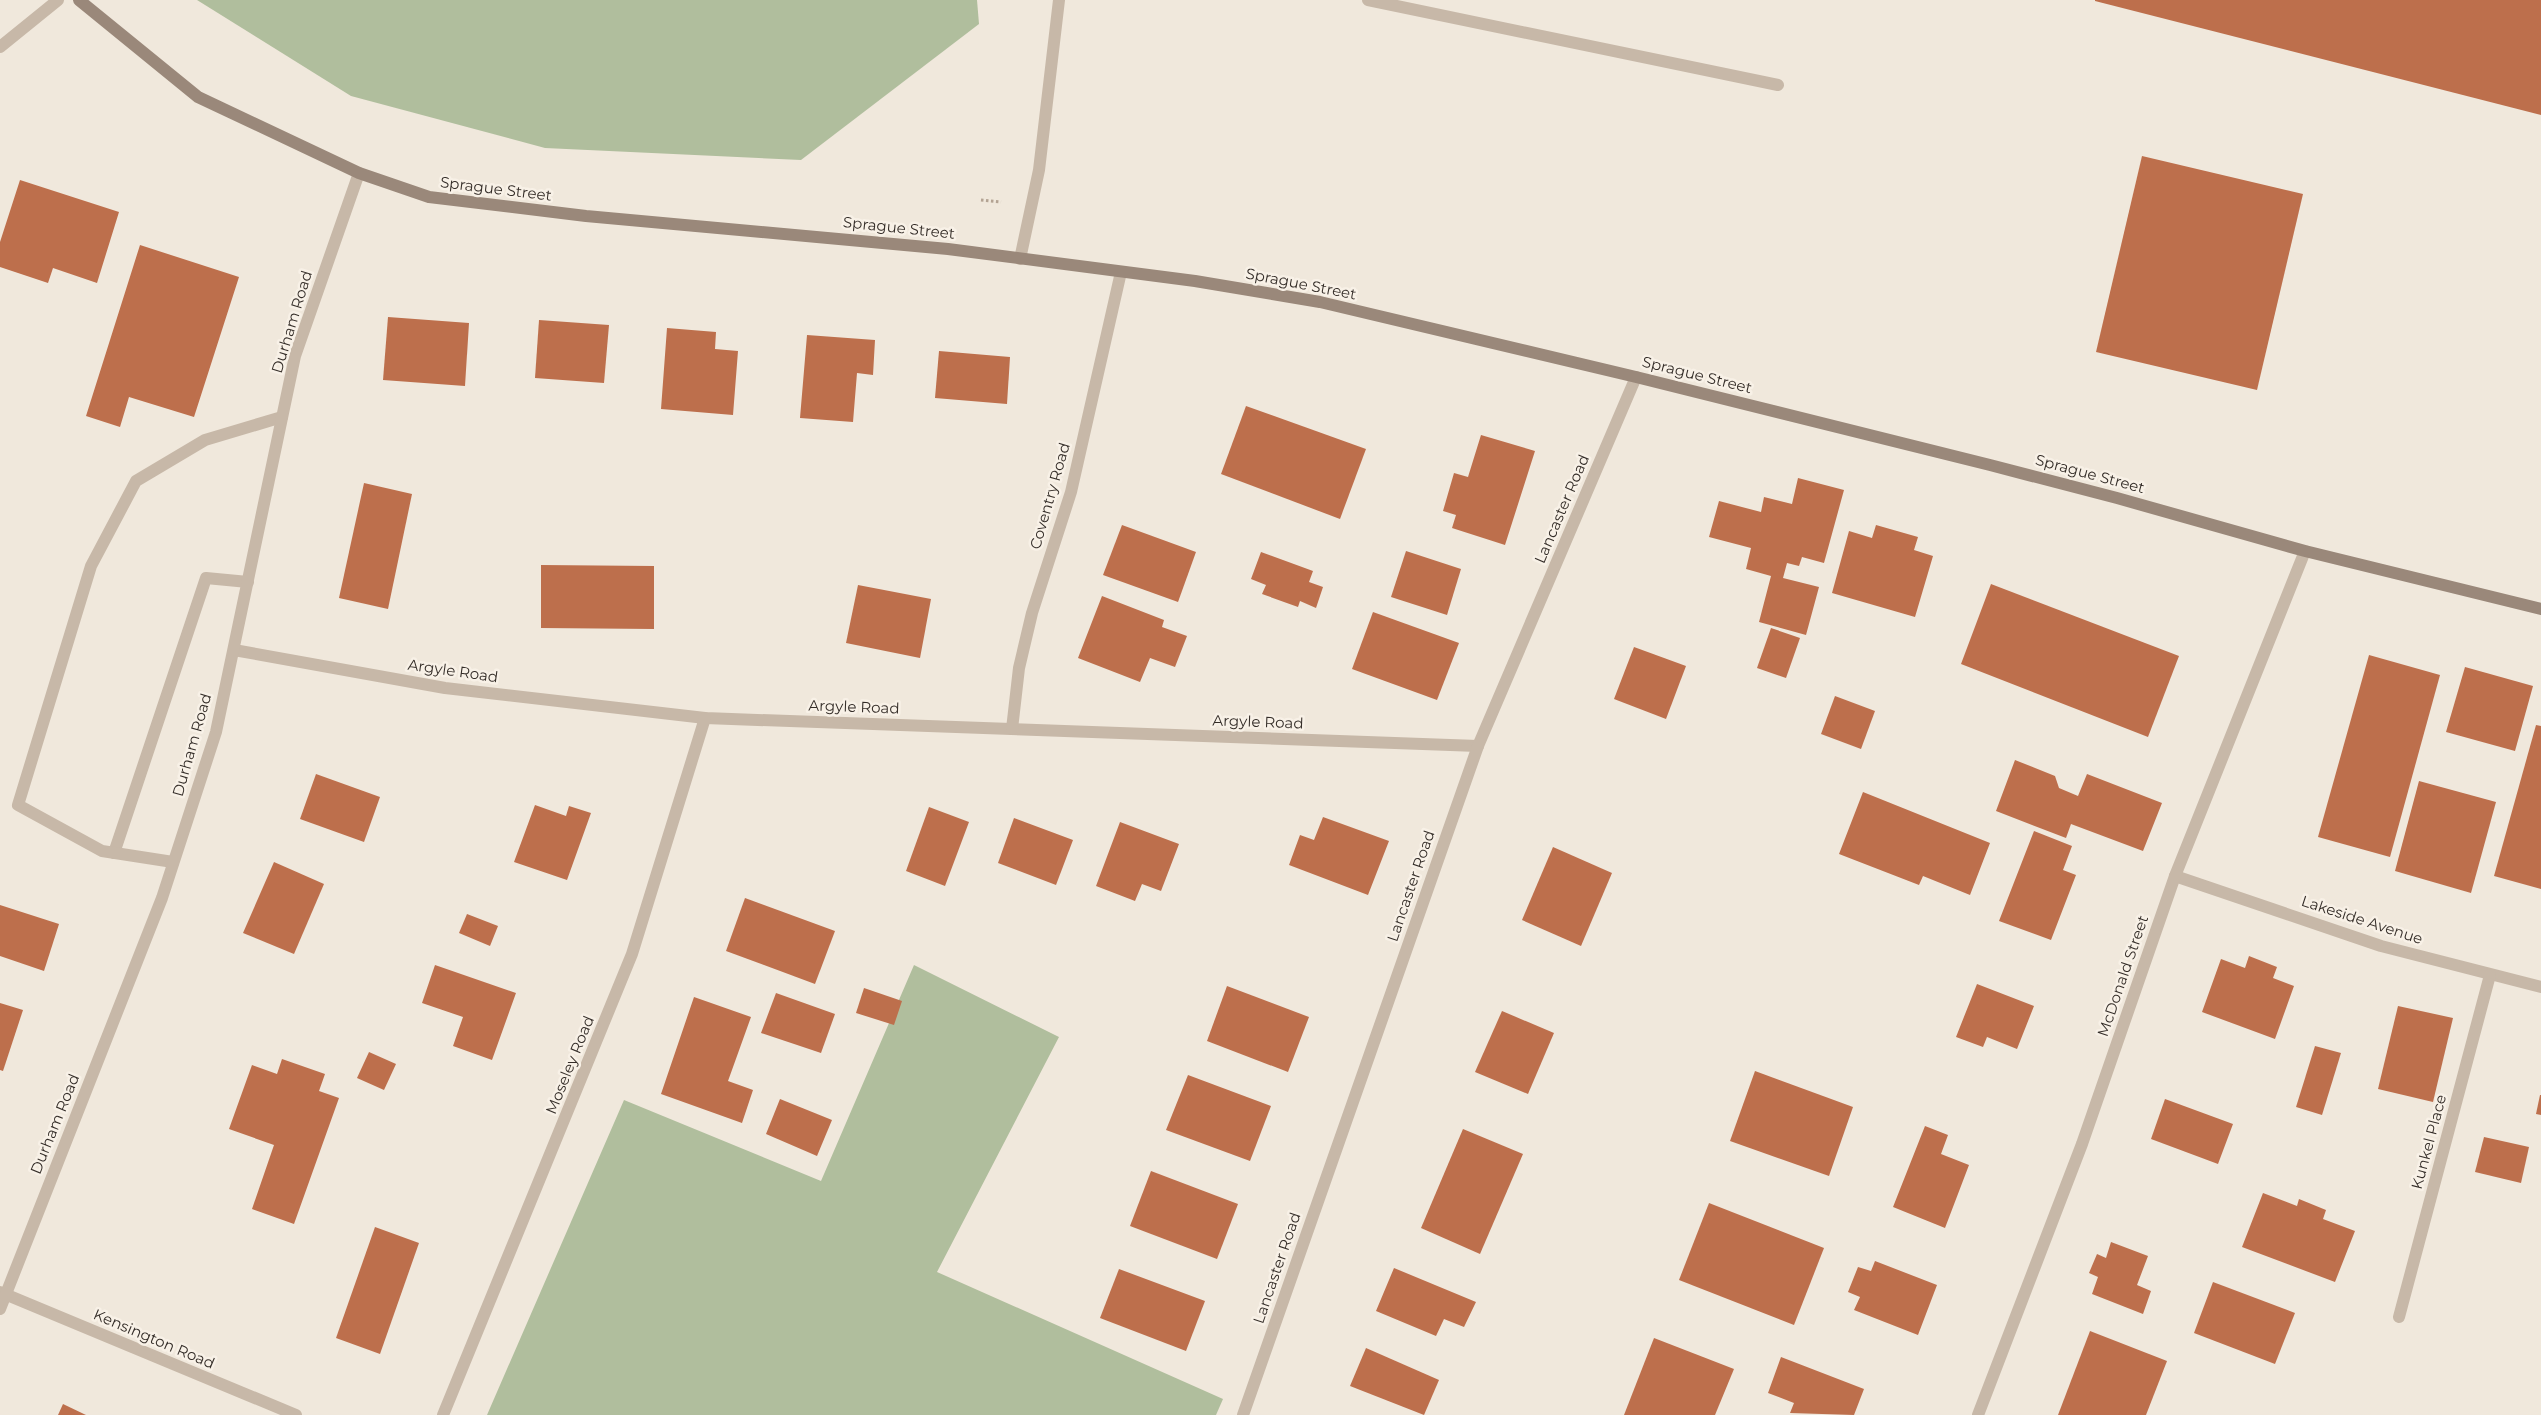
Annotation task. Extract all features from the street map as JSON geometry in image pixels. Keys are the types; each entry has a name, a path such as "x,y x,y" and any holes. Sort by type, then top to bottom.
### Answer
{"main road":[{"name":"Sprague Street","path":"79,0 198,97 359,174 429,197 586,216 948,249 1195,282 1320,302 1636,377 2117,498 2305,551 2541,609"}],"street":[{"path":"0,47 58,0"},
{"path":"1020,259 1039,170 1060,0"},
{"path":"1368,0 1778,85"},
{"name":"Durham Road","path":"0,1309 3,1293 162,898 216,732 295,356 359,174"},
{"name":"Coventry Road","path":"1012,729 1019,668 1025,640 1071,492 1121,272"},
{"name":"Lancaster Road","path":"1243,1415 1478,746 1636,377"},
{"path":"174,862 102,851 18,804 91,566 136,481 205,440 282,418"},
{"name":"McDonald Street","path":"1978,1415 2082,1144 2175,876 2305,551"},
{"path":"114,853 206,578 248,582"},
{"name":"Argyle Road","path":"234,650 445,688 705,718 1478,746"},
{"name":"Moseley Road","path":"443,1415 632,954 705,718"},
{"name":"Lakeside Avenue","path":"2175,876 2382,946 2541,988"},
{"name":"Kunkel Place","path":"2399,1318 2490,974"},
{"name":"Kensington Road","path":"3,1293 296,1415"}],"green space":[{"path":"197,0 977,0 979,24 801,160 545,148 351,96"},
{"path":"914,965 1059,1037 937,1272 1223,1399 1216,1415 487,1415 624,1100 821,1181"}],"building":[{"path":"2541,0 2541,115 2095,1"},
{"path":"2142,156 2303,194 2257,390 2096,352"},
{"path":"20,180 119,212 97,283 53,268 48,283 0,267 0,242"},
{"path":"140,245 239,277 194,417 129,397 120,427 86,416"},
{"path":"388,317 469,323 465,386 383,380"},
{"path":"539,320 609,325 604,383 535,378"},
{"path":"667,328 716,332 715,349 738,351 733,415 661,409"},
{"path":"807,335 875,340 873,375 857,373 853,422 800,418"},
{"path":"939,351 1010,357 1007,404 935,398"},
{"path":"1246,406 1366,449 1340,519 1221,474"},
{"path":"1481,435 1535,451 1505,545 1452,528 1456,515 1443,511 1454,473 1468,477"},
{"path":"1798,478 1844,490 1824,563 1802,557 1799,566 1787,563 1783,578 1819,587 1806,635 1759,622 1771,576 1746,569 1751,548 1709,537 1719,501 1761,512 1764,497 1792,504"},
{"path":"364,483 412,494 388,609 339,598"},
{"path":"1122,525 1196,552 1178,602 1103,575"},
{"path":"1876,525 1918,537 1914,550 1933,556 1915,617 1832,593 1849,531 1872,538"},
{"path":"1406,551 1461,569 1447,615 1391,597"},
{"path":"1261,552 1313,571 1309,582 1323,587 1316,608 1300,601 1298,607 1262,594 1266,585 1251,579"},
{"path":"541,565 654,566 654,629 541,628"},
{"path":"1991,584 2179,656 2148,737 1961,664"},
{"path":"858,585 931,599 920,658 846,643"},
{"path":"1102,596 1164,620 1162,627 1187,636 1175,667 1150,658 1140,682 1078,658"},
{"path":"1373,612 1459,643 1437,700 1352,669"},
{"path":"1771,628 1800,638 1786,678 1757,668"},
{"path":"1634,647 1686,666 1666,719 1614,699"},
{"path":"2369,655 2440,675 2390,857 2318,837"},
{"path":"2465,667 2533,686 2515,751 2446,732"},
{"path":"1835,696 1875,711 1861,749 1821,734"},
{"path":"2536,725 2541,726 2541,889 2494,876"},
{"path":"2015,760 2055,776 2059,788 2078,796 2087,774 2162,803 2143,851 2071,824 2066,838 1996,811"},
{"path":"316,774 380,797 364,842 300,819"},
{"path":"2419,781 2496,802 2471,893 2395,871"},
{"path":"1863,792 1990,843 1970,895 1923,876 1919,885 1839,854"},
{"path":"535,805 566,816 569,806 591,813 567,880 514,862"},
{"path":"929,807 969,822 945,886 906,871"},
{"path":"1323,817 1389,841 1368,895 1289,865 1300,835 1314,840"},
{"path":"1014,818 1073,840 1056,885 998,863"},
{"path":"1120,822 1179,844 1161,891 1142,884 1135,901 1096,886"},
{"path":"2034,831 2072,846 2063,870 2076,875 2051,940 1999,921"},
{"path":"1553,847 1612,873 1581,946 1522,920"},
{"path":"274,862 324,884 294,954 243,933"},
{"path":"745,898 835,931 815,984 726,951"},
{"path":"0,905 59,924 44,971 0,956"},
{"path":"467,914 498,926 490,946 459,933"},
{"path":"2249,956 2277,967 2273,978 2294,986 2275,1039 2202,1012 2221,959 2245,968"},
{"path":"435,965 516,993 492,1060 453,1046 463,1017 422,1003"},
{"path":"1977,984 2034,1006 2017,1049 1987,1037 1983,1047 1956,1037"},
{"path":"1227,986 1309,1017 1288,1072 1207,1041"},
{"path":"864,988 902,1001 894,1025 856,1013"},
{"path":"776,993 835,1014 821,1053 761,1033"},
{"path":"694,997 751,1017 728,1081 753,1090 742,1123 661,1094"},
{"path":"0,1003 23,1010 3,1071 0,1070"},
{"path":"2398,1006 2453,1018 2433,1102 2378,1089"},
{"path":"1502,1011 1554,1033 1528,1094 1475,1072"},
{"path":"2315,1046 2341,1053 2322,1115 2296,1107"},
{"path":"369,1052 396,1064 384,1090 357,1078"},
{"path":"282,1059 325,1074 319,1091 339,1098 294,1224 252,1209 274,1145 229,1129 252,1065 277,1074"},
{"path":"1755,1071 1853,1107 1829,1176 1730,1141"},
{"path":"1188,1075 1271,1106 1250,1161 1166,1130"},
{"path":"2541,1095 2541,1115 2536,1114"},
{"path":"780,1099 832,1120 817,1156 766,1134"},
{"path":"2165,1099 2233,1124 2218,1164 2151,1139"},
{"path":"1925,1126 1948,1135 1941,1154 1969,1165 1945,1228 1893,1207"},
{"path":"1463,1129 1523,1154 1480,1254 1421,1228"},
{"path":"2484,1137 2529,1147 2521,1183 2475,1172"},
{"path":"1151,1171 1238,1204 1217,1259 1130,1226"},
{"path":"2263,1193 2297,1206 2299,1199 2326,1210 2323,1219 2355,1231 2335,1282 2242,1247"},
{"path":"1709,1203 1824,1248 1794,1325 1679,1280"},
{"path":"375,1227 419,1243 380,1354 336,1338"},
{"path":"2111,1242 2148,1256 2137,1285 2151,1291 2143,1314 2092,1294 2098,1277 2089,1273 2097,1254 2106,1258"},
{"path":"1875,1261 1937,1285 1918,1335 1854,1310 1860,1297 1848,1292 1858,1267 1871,1271"},
{"path":"1394,1268 1476,1302 1464,1327 1444,1319 1436,1336 1376,1311"},
{"path":"1119,1269 1205,1301 1186,1351 1100,1318"},
{"path":"2213,1282 2295,1313 2275,1364 2194,1333"},
{"path":"2090,1331 2167,1361 2146,1415 2058,1415"},
{"path":"1654,1338 1734,1369 1715,1415 1624,1415"},
{"path":"1366,1348 1439,1380 1424,1415 1350,1386"},
{"path":"1781,1357 1864,1389 1854,1415 1790,1413 1794,1403 1768,1393"},
{"path":"63,1404 86,1415 58,1415"}]}
